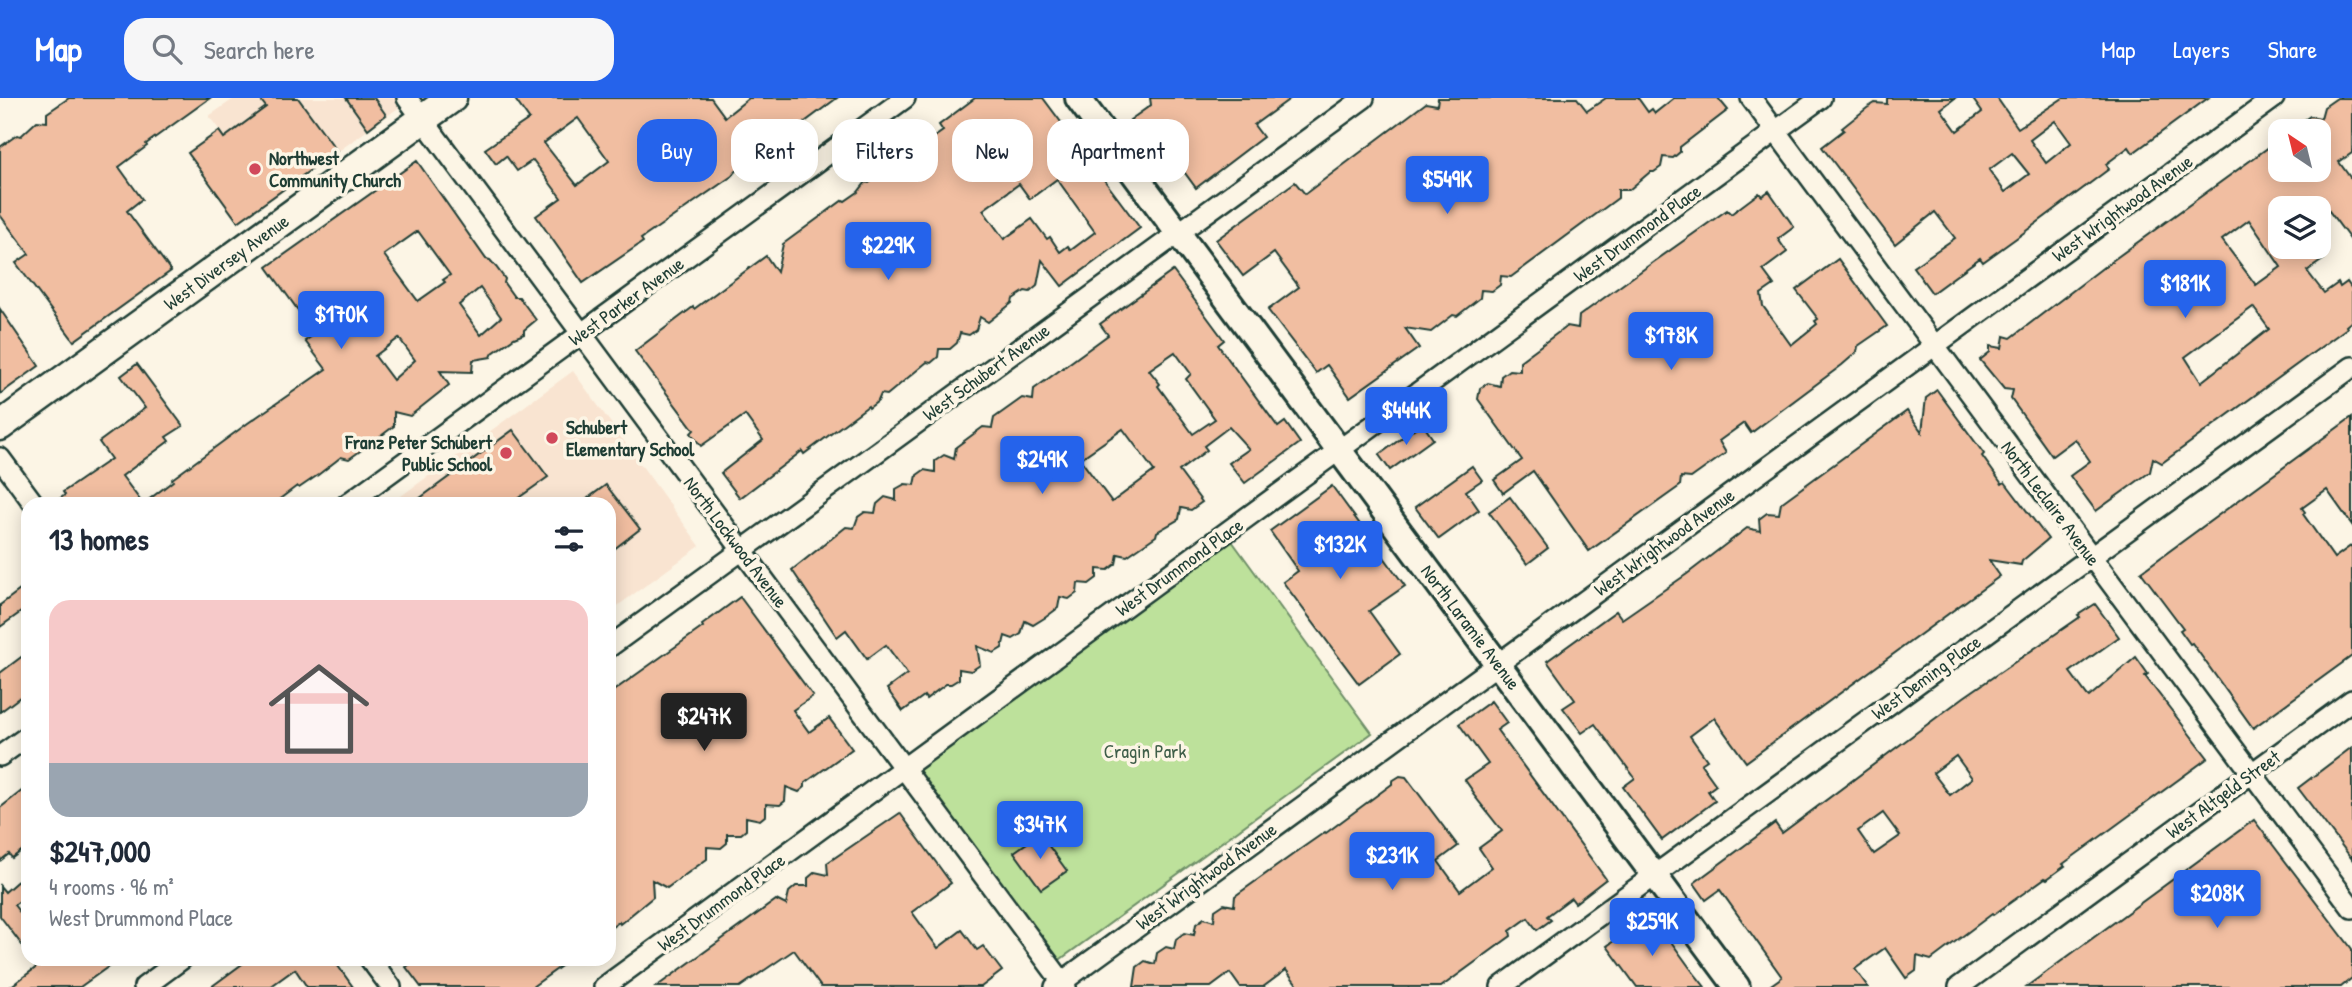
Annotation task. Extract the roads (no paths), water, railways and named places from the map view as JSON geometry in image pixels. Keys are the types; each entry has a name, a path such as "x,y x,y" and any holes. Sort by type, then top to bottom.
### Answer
{"main road":[{"name":"West Diversey Avenue","path":"0,426 415,109 452,98"}],"street":[{"name":"West Parker Avenue","path":"357,497 905,98"},
{"name":"North Laramie Avenue","path":"1078,98 1737,987"},
{"name":"West Schubert Avenue","path":"616,642 1364,98"},
{"name":"North Leclaire Avenue","path":"1751,98 2352,908"},
{"name":"West Drummond Place","path":"604,987 1821,98"},
{"name":"West Wrightwood Avenue","path":"1061,985 2274,98"},
{"name":"North Lockwood Avenue","path":"415,109 904,768 1061,985"},
{"name":"West Deming Place","path":"1501,987 2352,367"},
{"path":"0,458 29,497"},
{"name":"West Altgeld Street","path":"1959,987 2352,700"},
{"path":"0,756 21,741"},
{"path":"144,987 172,966"},
{"path":"375,966 391,987"}],"place":[{"name":"Northwest Community Church","path":"255,169"},
{"name":"Schubert Elementary School","path":"552,438"},
{"name":"Franz Peter Schubert Public School","path":"506,453"}],"park label":[{"name":"Cragin Park","path":"1145,751"}]}
